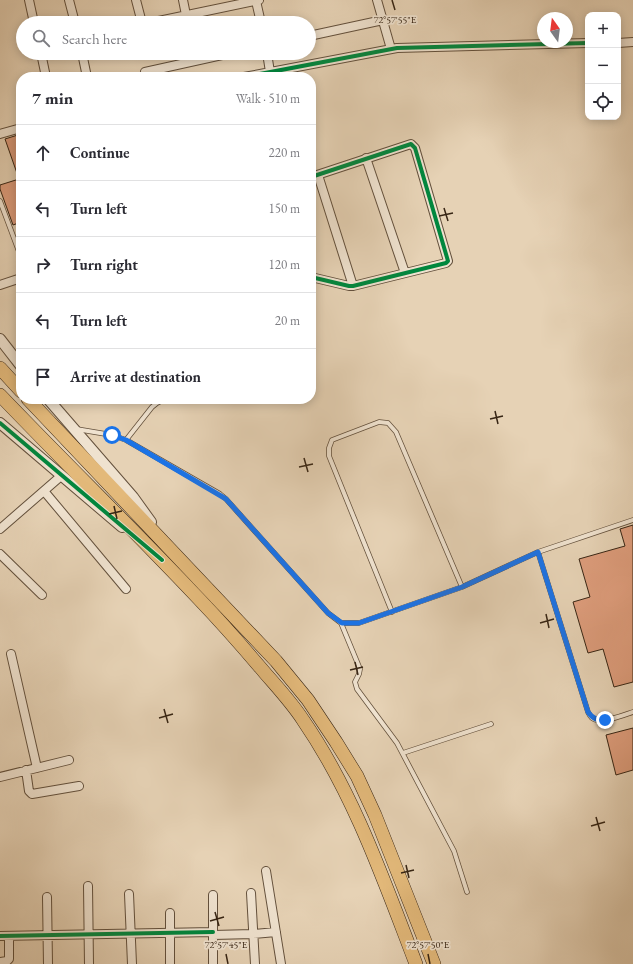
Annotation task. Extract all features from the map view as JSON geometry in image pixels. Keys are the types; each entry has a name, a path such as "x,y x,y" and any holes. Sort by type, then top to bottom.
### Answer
{"highway":[{"path":"0,368 16,386"},
{"path":"0,395 162,560 234,637 303,719 316,740 357,817 416,964"},
{"path":"33,404 276,661 308,700 357,776 375,815 434,964"}],"street":[{"path":"29,0 32,16"},
{"path":"69,0 73,16"},
{"path":"136,0 140,16"},
{"path":"183,0 186,15"},
{"path":"181,16 227,3 258,0 260,16"},
{"path":"377,0 391,49"},
{"path":"316,34 383,20"},
{"path":"621,43 633,42"},
{"path":"268,60 270,72 391,49 585,44"},
{"path":"42,60 45,72"},
{"path":"83,60 86,72"},
{"path":"145,72 200,60"},
{"path":"0,134 16,129"},
{"path":"316,175 409,143 413,145 448,261 446,263 353,286 316,278"},
{"path":"366,158 405,273"},
{"path":"316,182 353,286"},
{"path":"0,285 16,280"},
{"path":"0,339 16,360"},
{"path":"52,404 133,497 170,549"},
{"path":"0,423 162,560"},
{"path":"0,529 61,476"},
{"path":"44,491 126,589"},
{"path":"0,554 42,595"},
{"path":"11,654 37,768"},
{"path":"0,776 68,760"},
{"path":"26,770 29,791 32,794 79,786"},
{"path":"266,871 280,964"},
{"path":"88,886 89,964"},
{"path":"251,893 255,964"},
{"path":"129,894 132,964"},
{"path":"213,895 213,964"},
{"path":"47,897 48,964"},
{"path":"170,913 170,964"},
{"path":"0,936 170,933 253,934 276,932"},
{"path":"0,962 7,961 8,959 9,936"}],"lane":[{"path":"0,201 16,244"},
{"path":"126,440 156,404"},
{"path":"392,612 328,456 332,440 379,422 388,423 396,432 462,587"},
{"path":"74,429 112,435 126,440 226,499 328,613 342,623 360,669 360,674 355,682 357,689 393,737 403,753 454,851 467,892"},
{"path":"342,623 359,623 392,612 462,587 538,552 633,520"},
{"path":"538,552 588,712 592,718 597,720 605,720 633,712"},
{"path":"403,753 491,724"}],"building":[{"path":"16,136 16,170 5,139"},
{"path":"16,180 16,224 13,225 0,189 0,185"},
{"path":"633,525 633,682 614,687 603,649 588,653 573,602 590,597 579,559 625,546 620,529"},
{"path":"633,728 633,770 616,775 606,735"}],"cycle path":[{"path":"270,72 397,48 585,43"},
{"path":"316,175 411,144 415,148 448,261 446,263 353,286 316,278"},
{"path":"0,423 162,560"},
{"path":"0,936 213,932"}],"route":[{"path":"112,435 126,440 220,494 328,613 342,623 359,623 462,587 538,552 588,712 592,718 597,720 605,720"}]}
